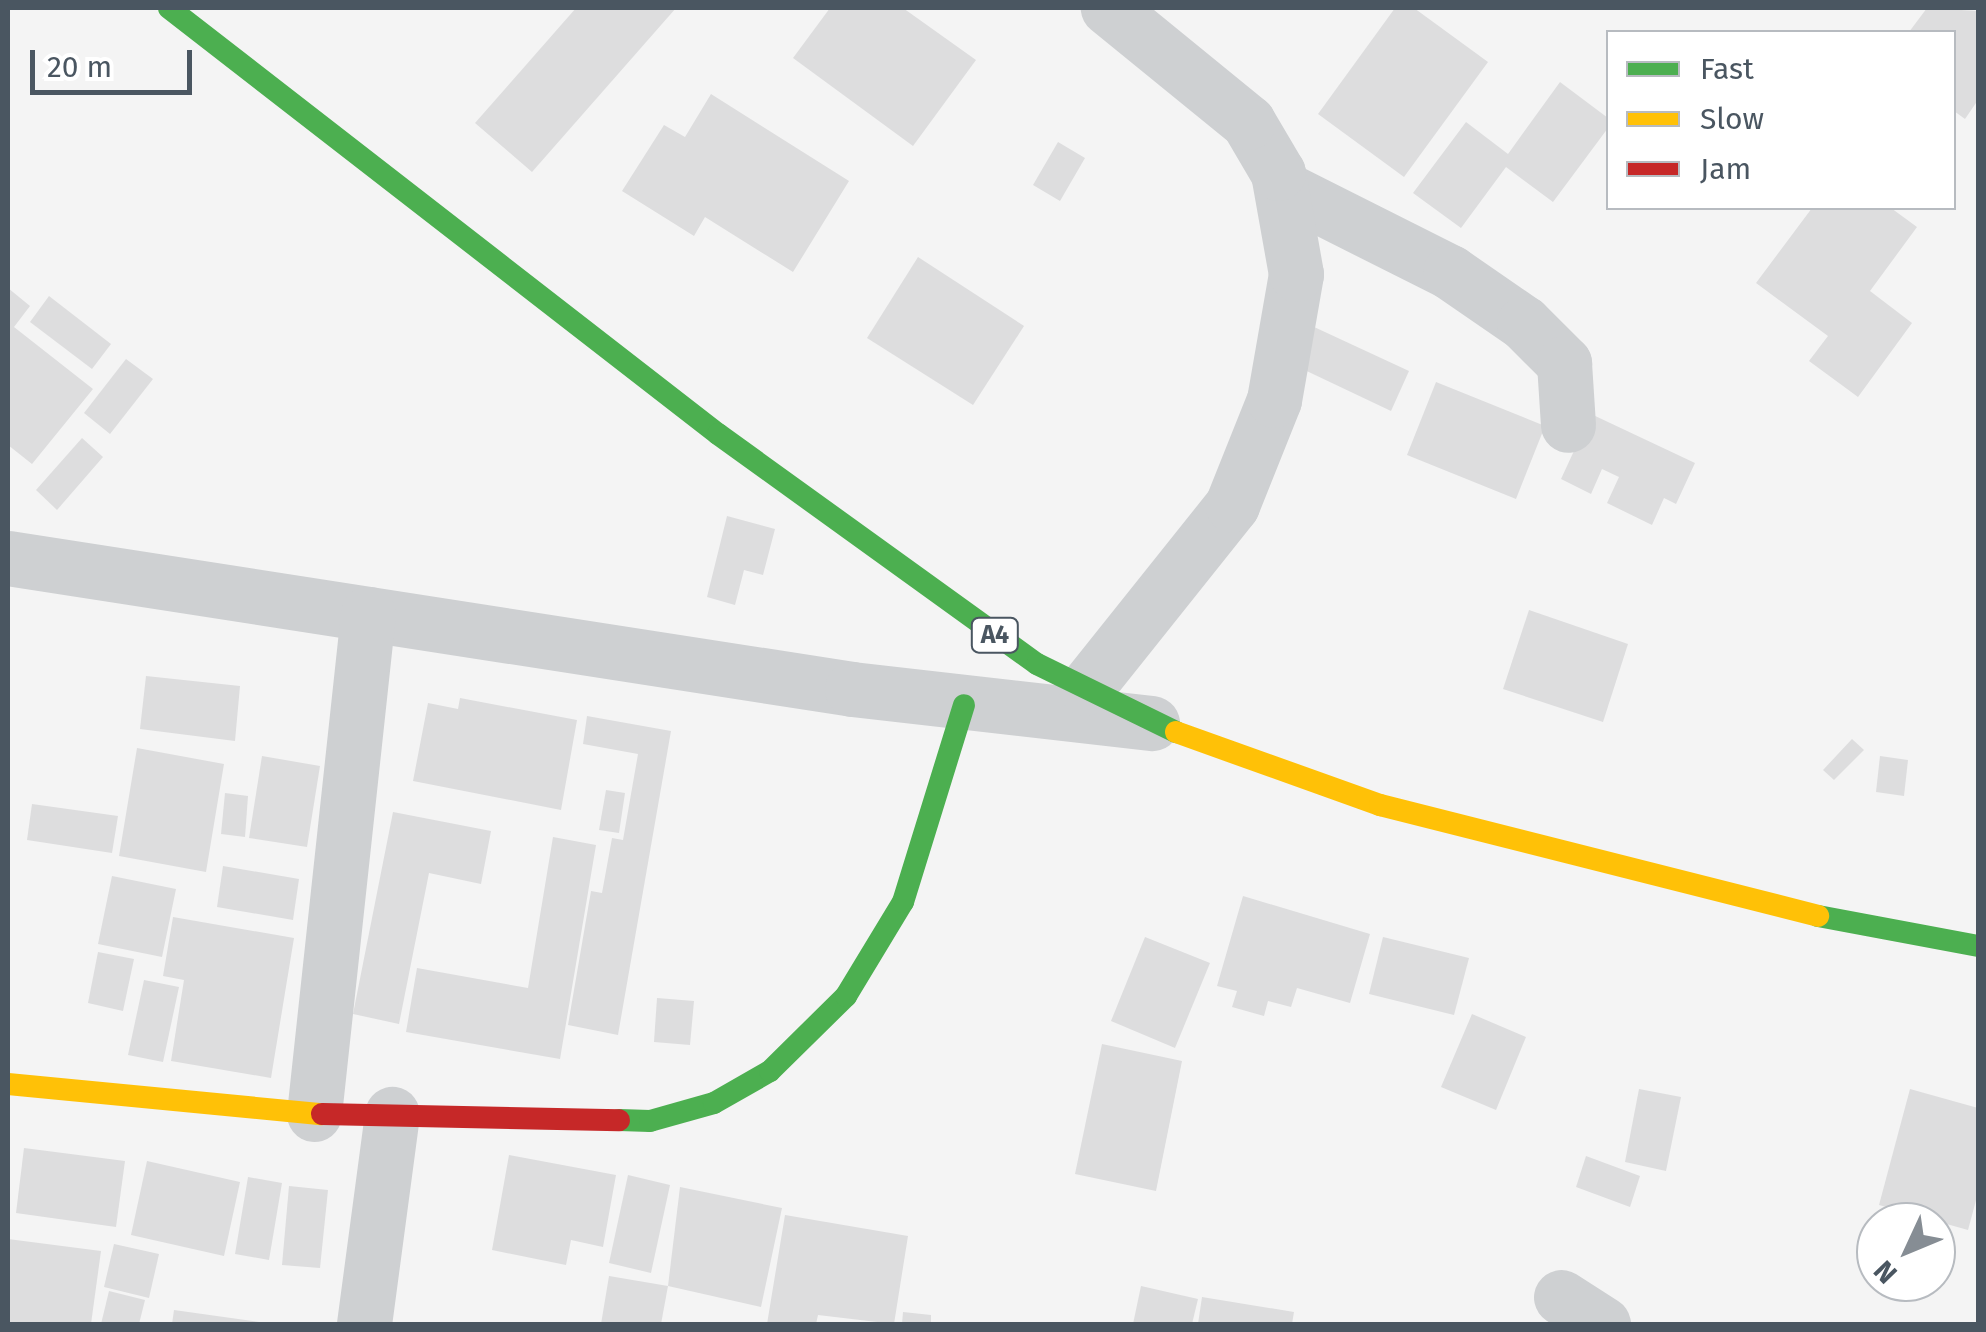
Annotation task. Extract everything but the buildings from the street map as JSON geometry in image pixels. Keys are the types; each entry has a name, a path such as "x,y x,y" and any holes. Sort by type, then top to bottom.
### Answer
{"main road":[{"name":"A4","path":"169,8 718,434 1037,664 1152,723 1380,805 1782,909 1978,946"},
{"path":"8,1084 314,1114 650,1121 714,1103 770,1070 846,996 903,902 964,705"}],"street":[{"path":"1086,688 1232,504 1274,400 1296,274 1282,188 1248,122 1108,8"},
{"path":"1282,188 1450,272 1524,324 1564,363 1568,425"},
{"path":"8,558 964,705 1152,723"},
{"path":"314,1114 368,614"},
{"path":"364,1324 392,1114"}],"traffic: fast":[{"path":"169,8 718,434 1037,664 1176,732"},
{"path":"619,1120 650,1121 714,1103 770,1071 846,996 903,902 964,705"},
{"path":"1818,916 1978,946"}],"traffic: slow":[{"path":"1176,732 1380,805 1818,916"},
{"path":"8,1084 322,1114"}],"traffic: jam":[{"path":"322,1114 619,1120"}]}
